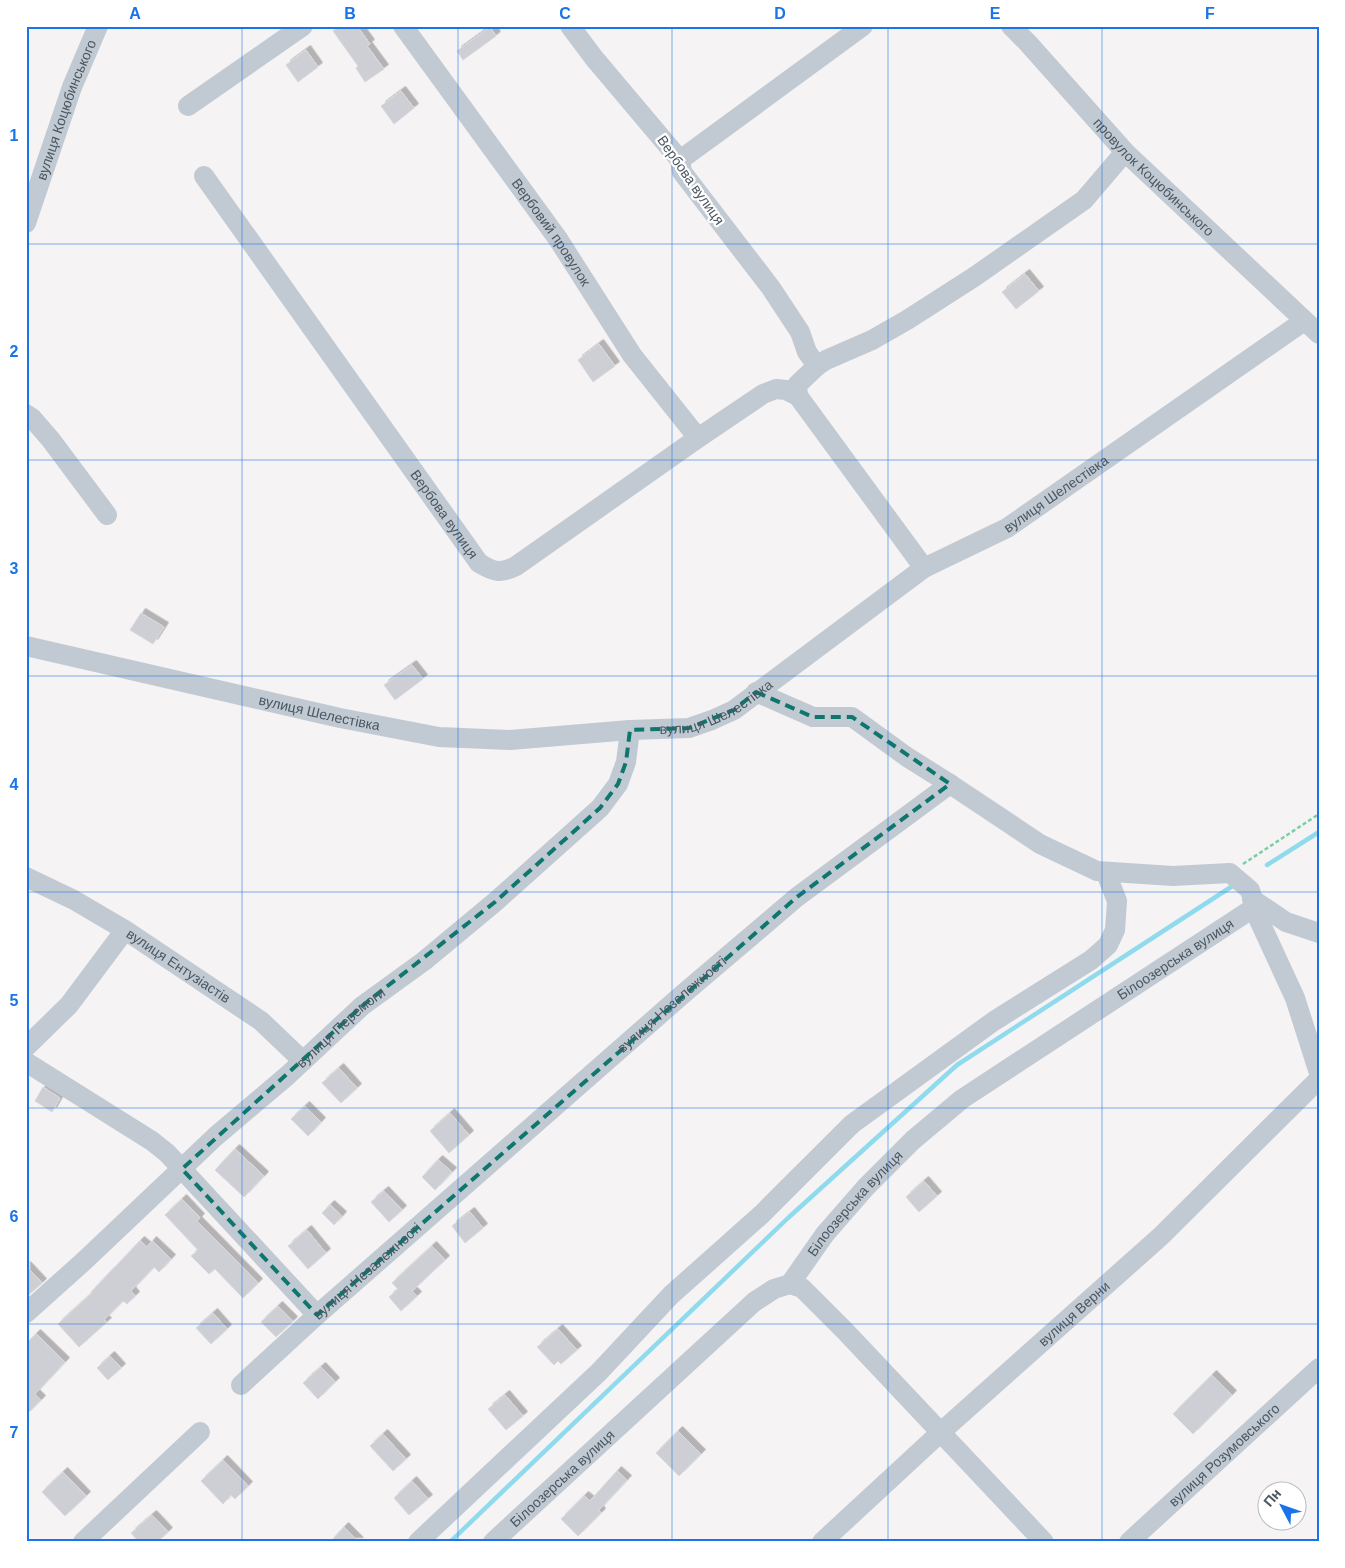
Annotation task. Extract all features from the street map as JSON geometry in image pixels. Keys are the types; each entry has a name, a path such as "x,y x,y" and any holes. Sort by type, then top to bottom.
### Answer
{"street":[{"name":"вулиця Коцюбинського","path":"26,223 72,87 98,26"},
{"path":"188,106 303,26"},
{"name":"Вербовий провулок","path":"404,26 558,239 632,355 698,438"},
{"name":"Вербова вулиця","path":"570,26 594,58 680,160 682,172 771,288 800,332 806,352 817,366"},
{"path":"680,160 863,26"},
{"name":"провулок Коцюбинського","path":"1011,26 1125,152 1311,327"},
{"path":"924,568 798,396 797,385 826,360 872,340 907,320 998,261 1084,200 1125,152"},
{"name":"Вербова вулиця","path":"204,176 479,563 491,570 505,571 516,566 763,394 776,389 786,390 798,396"},
{"name":"вулиця Шелестівка","path":"26,646 340,718 439,737 510,740 630,730 689,728 734,710 924,568 1007,528 1311,327"},
{"path":"26,414 32,418 51,440 107,515"},
{"path":"756,692 813,717 852,717 907,757 1040,844 1070,860 1096,871 1106,873 1173,876 1230,873 1252,899 1286,922 1319,933"},
{"name":"вулиця Перемоги","path":"26,1313 216,1136 303,1061 362,1006 424,960 495,902 600,808 618,784 626,762 630,730"},
{"name":"вулиця Незалежності","path":"241,1385 317,1315 682,994 797,897 950,784"},
{"path":"418,1542 599,1372 671,1294 762,1214 852,1124 994,1021 1091,960 1108,946 1115,930 1117,901 1106,873"},
{"path":"26,877 74,900 125,930"},
{"path":"1252,899 1295,998 1319,1073"},
{"name":"Білоозерська вулиця","path":"493,1542 754,1302 774,1289 790,1284 825,1234 866,1188 913,1140 962,1099 1252,899"},
{"name":"вулиця Ентузіастів","path":"26,1047 69,1005 125,930 261,1021 303,1061"},
{"path":"26,1062 152,1141 167,1153 317,1315"},
{"name":"вулиця Верни","path":"822,1542 941,1432 1161,1236 1319,1079"},
{"path":"790,1284 802,1288 846,1332 1044,1542"},
{"name":"вулиця Розумовського","path":"1129,1542 1319,1368"},
{"path":"83,1542 200,1432"}],"path":[{"path":"1230,873 1319,814"}],"highlighted area":[{"path":"756,692 813,717 852,717 950,784 797,897 317,1315 182,1169 362,1006 495,902 600,808 618,784 626,762 630,730 689,728 734,710"}],"building":[{"path":"340,26 357,26 370,44 367,46 384,69 365,82 356,68 358,66 333,31"},
{"path":"490,27 496,36 463,60 457,51"},
{"path":"306,50 318,67 298,82 286,65"},
{"path":"401,91 414,108 394,124 381,106"},
{"path":"1025,274 1039,291 1016,309 1002,292"},
{"path":"599,344 615,366 593,382 578,360"},
{"path":"141,613 164,627 153,644 130,630"},
{"path":"412,665 423,679 395,700 384,685"},
{"path":"339,1068 357,1088 341,1103 322,1083"},
{"path":"43,1087 60,1098 52,1112 35,1101"},
{"path":"305,1106 321,1122 308,1136 291,1119"},
{"path":"450,1113 469,1135 449,1153 430,1131"},
{"path":"235,1149 264,1176 244,1197 215,1170"},
{"path":"438,1160 452,1172 435,1190 422,1177"},
{"path":"924,1181 937,1196 919,1212 906,1197"},
{"path":"384,1191 402,1210 389,1222 371,1202"},
{"path":"182,1199 200,1218 197,1221 258,1283 243,1298 215,1269 209,1274 191,1256 198,1250 165,1215"},
{"path":"330,1205 342,1216 334,1225 322,1213"},
{"path":"470,1212 483,1228 465,1243 452,1226"},
{"path":"307,1230 326,1253 308,1269 288,1246"},
{"path":"140,1241 147,1247 152,1241 171,1259 159,1272 154,1267 131,1291 135,1296 127,1304 123,1301 104,1320 107,1322 79,1347 58,1324 92,1293"},
{"path":"432,1246 445,1260 412,1291 417,1296 401,1311 389,1297 398,1289 392,1283"},
{"path":"26,1266 42,1283 26,1297"},
{"path":"278,1306 293,1321 276,1337 261,1322"},
{"path":"213,1313 227,1329 211,1344 196,1328"},
{"path":"558,1329 577,1350 561,1364 558,1361 554,1365 537,1347"},
{"path":"36,1334 65,1362 35,1394 41,1400 26,1415 26,1344"},
{"path":"110,1356 121,1368 108,1380 97,1368"},
{"path":"321,1367 335,1382 318,1399 303,1383"},
{"path":"1212,1375 1232,1395 1193,1434 1173,1414"},
{"path":"505,1395 523,1416 506,1430 488,1409"},
{"path":"678,1431 701,1454 679,1476 656,1453"},
{"path":"383,1434 406,1459 393,1471 370,1446"},
{"path":"223,1460 248,1486 235,1499 231,1495 223,1504 201,1481"},
{"path":"617,1471 627,1480 599,1510 601,1513 578,1536 561,1519 584,1496 590,1501"},
{"path":"63,1472 86,1496 65,1516 42,1492"},
{"path":"412,1481 428,1499 409,1515 394,1498"},
{"path":"152,1515 168,1532 157,1542 139,1542 131,1533"},
{"path":"344,1527 359,1542 330,1542"}],"waterway":[{"path":"1267,865 1319,832"},
{"path":"450,1542 788,1218 957,1065 1231,887"}]}
